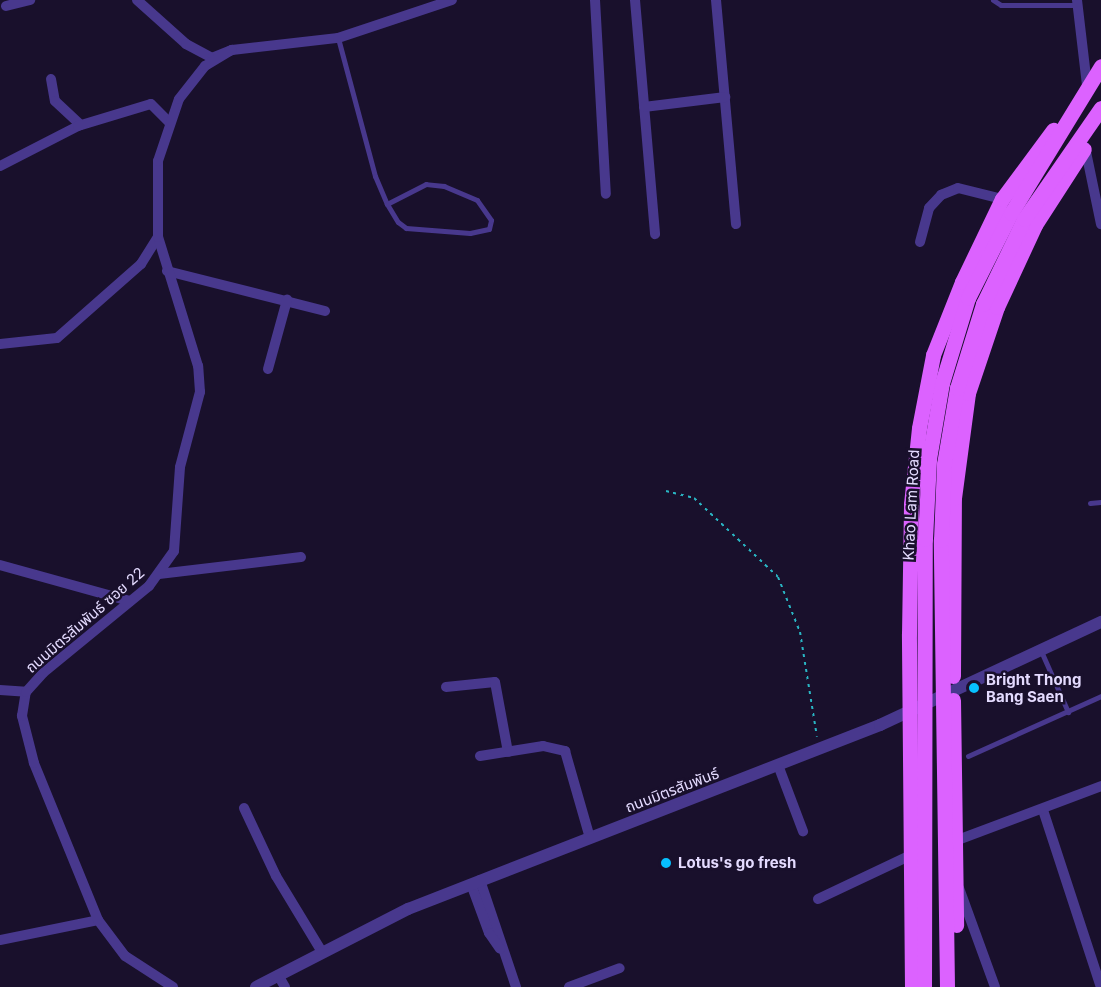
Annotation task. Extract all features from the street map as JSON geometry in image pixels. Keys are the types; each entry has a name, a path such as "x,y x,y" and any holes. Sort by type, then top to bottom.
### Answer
{"main road":[{"name":"Khao Lam Road","path":"924,987 925,539 929,459 950,386 968,298 1069,112 1101,66"},
{"path":"912,987 913,854 909,634 911,504 919,428 933,355 1002,199 1069,112"},
{"name":"Khao Lam Road","path":"947,987 941,540 950,386 983,304 1024,219 1096,114"},
{"path":"911,504 918,526 937,530 949,522 968,393 997,307 1035,225 1085,147 1096,114"},
{"path":"954,498 956,987"},
{"path":"909,634 916,658 928,666 941,658 953,630"},
{"path":"911,795 917,769 931,757 945,766 955,801"},
{"path":"912,931 919,900 933,889 947,898 956,930"}],"street":[{"path":"6,6 30,0"},
{"path":"137,0 186,44 212,58 232,50 338,38 452,0"},
{"path":"595,0 606,194"},
{"path":"635,0 655,234"},
{"path":"716,0 736,224"},
{"path":"1077,3 1087,85"},
{"name":"ถนนมิตรสัมพันธ์ ซอย 22","path":"174,987 125,956 98,920 25,736 26,692 130,602 159,574 174,551 180,467 200,392 198,366 158,237 158,161 179,99 205,66 232,50"},
{"path":"51,79 55,101 81,125"},
{"path":"644,106 725,98"},
{"path":"0,166 81,125 151,104 169,123"},
{"path":"1085,147 1101,224"},
{"path":"920,242 929,208 941,195 958,189 1002,199"},
{"path":"0,344 57,338 141,264 158,237"},
{"path":"167,271 325,311"},
{"path":"268,369 287,300"},
{"path":"159,574 301,557"},
{"path":"0,565 130,602"},
{"name":"ถนนมิตรสัมพันธ์","path":"256,987 274,981 322,952 475,882 911,711 1101,622"},
{"path":"446,687 495,682 508,752"},
{"path":"0,690 26,692"},
{"path":"480,756 543,746 565,751 590,838"},
{"path":"778,765 803,831"},
{"path":"955,841 1043,810 1101,786"},
{"path":"244,808 276,876 322,952"},
{"path":"1043,810 1101,987"},
{"path":"818,899 913,854"},
{"path":"475,882 516,987"},
{"path":"956,882 995,987"},
{"path":"0,940 98,920"},
{"path":"569,987 620,968"},
{"path":"274,981 285,987"}],"lane":[{"path":"993,0 1001,5 1077,3"},
{"path":"338,38 369,156 387,204 406,228 470,233 489,229 491,220 477,200 444,186 426,184 387,204"},
{"path":"1090,503 1101,502"},
{"path":"1041,651 1068,712"},
{"path":"968,756 1101,696"}],"path":[{"path":"666,490 694,498 778,577 800,632 819,749"}],"place":[{"name":"Bright Thong Bang Saen","path":"974,688"},
{"name":"Lotus's go fresh","path":"666,863"}]}
